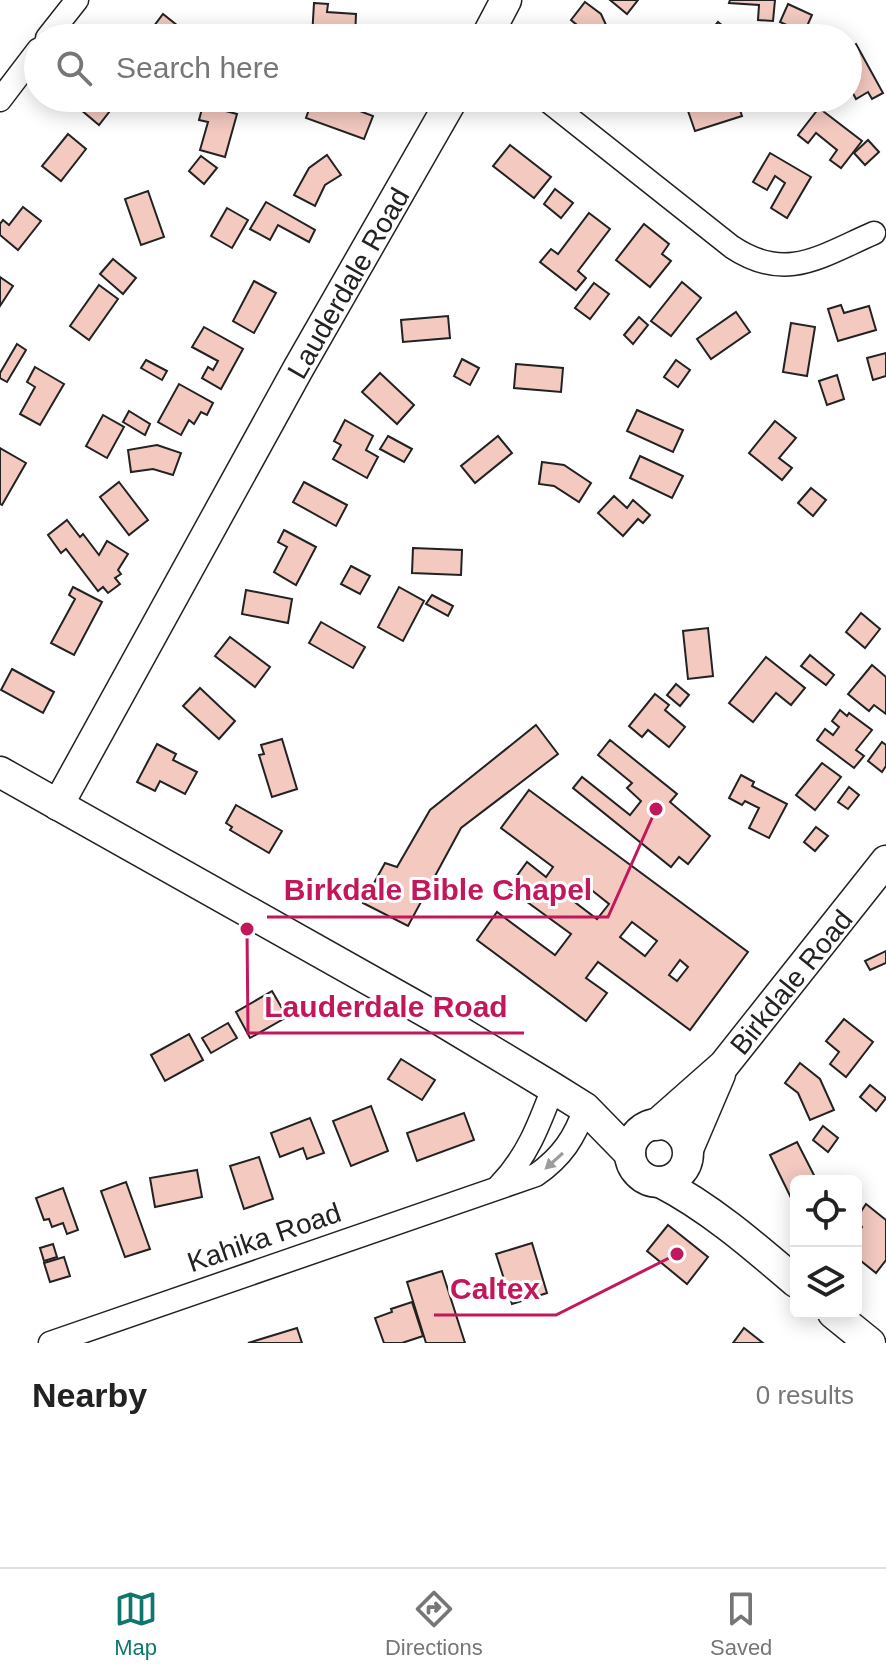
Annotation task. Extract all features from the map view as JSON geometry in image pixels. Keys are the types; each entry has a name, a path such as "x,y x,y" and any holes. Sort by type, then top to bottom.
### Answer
{"main road":[{"path":"492,24 503,1"},
{"name":"Lauderdale Road","path":"58,805 298,369 445,112"},
{"path":"0,772 437,1018 585,1108 630,1154 636,1171 643,1177 677,1191 790,1277"},
{"name":"Birkdale Road","path":"654,1125 724,1065 886,861"},
{"name":"Birkdale Road","path":"688,1154 724,1065"},
{"path":"585,1108 677,1131 738,1235"},
{"path":"630,1154 636,1136 654,1125"},
{"path":"660,1182 680,1173 688,1154"},
{"path":"839,1319 859,1340"}],"street":[{"path":"58,24 77,0"},
{"path":"0,100 24,68"},
{"path":"562,112 732,247 759,263 775,266 814,259 874,233"},
{"path":"498,1187 513,1172 532,1143 553,1088"},
{"name":"Kahika Road","path":"50,1343 536,1175 554,1163 577,1131 585,1108"}],"building":[{"path":"610,0 638,0 627,14"},
{"path":"730,0 775,0 773,21 758,20 759,5 729,3"},
{"path":"585,2 601,14 606,24 576,24 571,20"},
{"path":"314,3 328,4 327,12 356,14 356,24 313,24"},
{"path":"788,4 812,15 808,24 780,22"},
{"path":"163,14 176,24 156,24"},
{"path":"862,55 883,93 872,99 868,92 862,96"},
{"path":"84,112 109,112 99,125"},
{"path":"201,112 237,114 225,157 200,150 208,122 199,120"},
{"path":"308,112 362,112 373,116 364,139 306,118"},
{"path":"688,112 741,112 742,116 695,131"},
{"path":"816,112 824,112 862,141 841,168 830,160 837,150 816,133 808,143 798,135"},
{"path":"68,134 86,149 61,181 42,166"},
{"path":"868,140 879,152 865,165 854,153"},
{"path":"510,145 551,177 534,198 493,166"},
{"path":"770,153 811,177 787,218 771,208 785,183 775,176 767,190 753,182"},
{"path":"327,155 341,175 325,185 315,206 294,195 309,168"},
{"path":"201,156 217,168 204,184 189,171"},
{"path":"555,189 573,203 561,218 544,204"},
{"path":"148,191 164,237 141,245 125,199"},
{"path":"266,202 315,230 309,242 278,225 270,240 250,229"},
{"path":"23,207 41,221 18,250 0,235 0,224 3,220 9,225"},
{"path":"227,208 248,220 232,248 211,236"},
{"path":"589,213 610,229 578,271 586,278 576,290 540,262 551,249 558,254"},
{"path":"644,224 669,244 662,254 671,261 650,287 616,260"},
{"path":"113,259 136,278 123,294 100,274"},
{"path":"0,277 13,286 0,306"},
{"path":"254,281 276,293 254,333 233,321"},
{"path":"682,282 701,298 671,336 651,321"},
{"path":"594,283 609,294 590,319 575,308"},
{"path":"99,285 118,299 89,340 70,326"},
{"path":"841,305 844,313 869,306 876,330 838,341 828,309"},
{"path":"736,312 750,332 711,359 697,339"},
{"path":"448,316 450,338 403,342 401,320"},
{"path":"639,317 648,325 633,344 624,335"},
{"path":"791,323 815,327 807,376 783,372"},
{"path":"204,327 243,349 221,389 202,378 208,367 213,370 218,361 192,347"},
{"path":"17,344 26,350 7,382 0,378 0,373"},
{"path":"886,353 886,376 873,380 867,358"},
{"path":"462,359 479,368 470,385 454,376"},
{"path":"146,360 167,371 162,380 141,368"},
{"path":"676,360 690,370 678,387 664,377"},
{"path":"516,364 563,368 561,392 514,388"},
{"path":"35,367 64,384 40,425 20,414 35,387 27,382"},
{"path":"380,373 414,405 397,424 362,392"},
{"path":"837,375 844,399 827,405 819,381"},
{"path":"179,384 213,403 207,415 201,412 194,424 189,420 181,435 158,422"},
{"path":"637,410 683,430 673,452 627,431"},
{"path":"129,411 150,424 145,435 123,422"},
{"path":"103,415 124,427 107,458 86,446"},
{"path":"345,420 373,436 366,450 378,457 367,478 333,459 341,445 334,441"},
{"path":"775,421 796,438 779,458 792,468 782,480 749,453"},
{"path":"388,436 412,449 404,462 380,449"},
{"path":"498,436 512,453 475,483 461,466"},
{"path":"157,445 181,453 173,475 153,469 131,472 128,450"},
{"path":"0,448 26,463 2,505 0,504"},
{"path":"640,456 683,476 672,498 630,478"},
{"path":"542,462 564,465 591,483 579,502 554,486 539,484"},
{"path":"119,482 148,520 129,535 100,497"},
{"path":"304,482 347,505 336,526 293,502"},
{"path":"811,488 826,500 813,516 798,503"},
{"path":"614,496 627,508 633,500 650,515 643,523 638,519 623,536 598,513"},
{"path":"67,520 99,555 107,541 128,554 118,570 121,574 115,578 120,584 108,593 103,587 98,591 66,549 61,553 48,535"},
{"path":"284,530 316,547 296,585 274,572 287,547 278,542"},
{"path":"413,548 462,550 461,575 412,573"},
{"path":"351,566 370,576 360,594 341,584"},
{"path":"73,587 102,602 74,655 51,643 75,599 69,595"},
{"path":"399,587 424,601 403,641 378,627"},
{"path":"246,590 292,599 288,623 242,614"},
{"path":"432,595 453,606 448,616 426,604"},
{"path":"861,613 880,629 865,648 846,632"},
{"path":"321,622 365,647 353,668 309,643"},
{"path":"708,628 713,676 688,679 683,631"},
{"path":"230,637 270,667 255,687 215,656"},
{"path":"810,655 834,675 826,685 801,666"},
{"path":"766,657 805,688 791,705 776,693 753,722 729,703"},
{"path":"872,665 886,677 886,714 874,705 869,711 848,694"},
{"path":"12,669 54,692 43,713 1,690"},
{"path":"676,684 689,695 680,706 667,695"},
{"path":"200,688 235,721 219,739 183,706"},
{"path":"655,694 669,705 665,710 685,727 669,747 648,730 642,737 629,726"},
{"path":"840,710 872,730 856,750 864,756 854,768 817,740 825,729 833,735 839,727 832,721"},
{"path":"536,725 558,754 461,828 408,926 363,903 385,863 397,867 430,810"},
{"path":"282,739 297,789 272,797 259,755 264,754 261,745"},
{"path":"610,740 677,794 670,802 710,836 688,864 679,857 671,867 573,788 582,777 630,815 641,801 627,788 632,783 598,755"},
{"path":"882,742 886,745 886,766 882,772 868,761"},
{"path":"157,744 176,754 173,760 197,772 185,794 160,781 155,791 137,782"},
{"path":"822,763 841,777 815,810 796,795"},
{"path":"741,775 754,782 752,786 787,804 769,838 749,828 759,808 745,801 742,805 729,798"},
{"path":"849,787 859,795 848,809 838,802"},
{"path":"529,790 748,952 690,1030 598,962 586,978 607,993 586,1021 477,940 497,912 555,955 571,934 508,888 527,862 546,877 553,867 501,828","holes":["584,884 609,904 597,919 572,900","632,922 657,941 645,956 620,937","680,960 688,967 677,981 669,975"]},
{"path":"236,805 282,831 269,853 230,830 232,827 226,823"},
{"path":"816,827 828,836 815,851 804,842"},
{"path":"886,951 886,963 870,970 865,961"},
{"path":"272,991 287,1017 250,1038 236,1012"},
{"path":"844,1019 873,1042 846,1077 830,1064 839,1052 826,1041"},
{"path":"228,1023 237,1038 211,1053 202,1038"},
{"path":"189,1034 203,1060 165,1081 151,1055"},
{"path":"401,1059 435,1080 422,1100 388,1079"},
{"path":"800,1063 820,1079 834,1110 810,1120 798,1093 785,1083"},
{"path":"870,1085 886,1098 876,1111 860,1097"},
{"path":"371,1106 388,1151 351,1166 333,1121"},
{"path":"464,1113 474,1140 417,1161 407,1133"},
{"path":"310,1118 324,1153 307,1159 303,1148 280,1157 271,1133"},
{"path":"823,1126 838,1138 828,1152 813,1140"},
{"path":"797,1142 814,1175 790,1175 790,1196 770,1155"},
{"path":"259,1157 273,1199 244,1209 230,1166"},
{"path":"197,1170 202,1197 155,1207 150,1178"},
{"path":"126,1182 150,1249 125,1257 101,1191"},
{"path":"63,1188 78,1230 67,1234 63,1223 52,1227 49,1219 44,1220 36,1198"},
{"path":"866,1204 886,1220 886,1260 876,1273 862,1262 862,1210"},
{"path":"668,1225 708,1257 687,1284 647,1251"},
{"path":"532,1243 547,1293 512,1304 496,1254"},
{"path":"53,1244 57,1257 44,1261 40,1248"},
{"path":"64,1257 70,1276 50,1282 44,1263"},
{"path":"442,1271 465,1343 426,1343 407,1282"},
{"path":"412,1302 423,1336 402,1343 384,1343 375,1318"},
{"path":"297,1328 302,1343 248,1343"},
{"path":"744,1328 763,1343 733,1343"}],"place":[{"name":"Birkdale Bible Chapel","path":"656,809"},
{"name":"Lauderdale Road","path":"247,929"},
{"name":"Caltex","path":"677,1254"}]}
